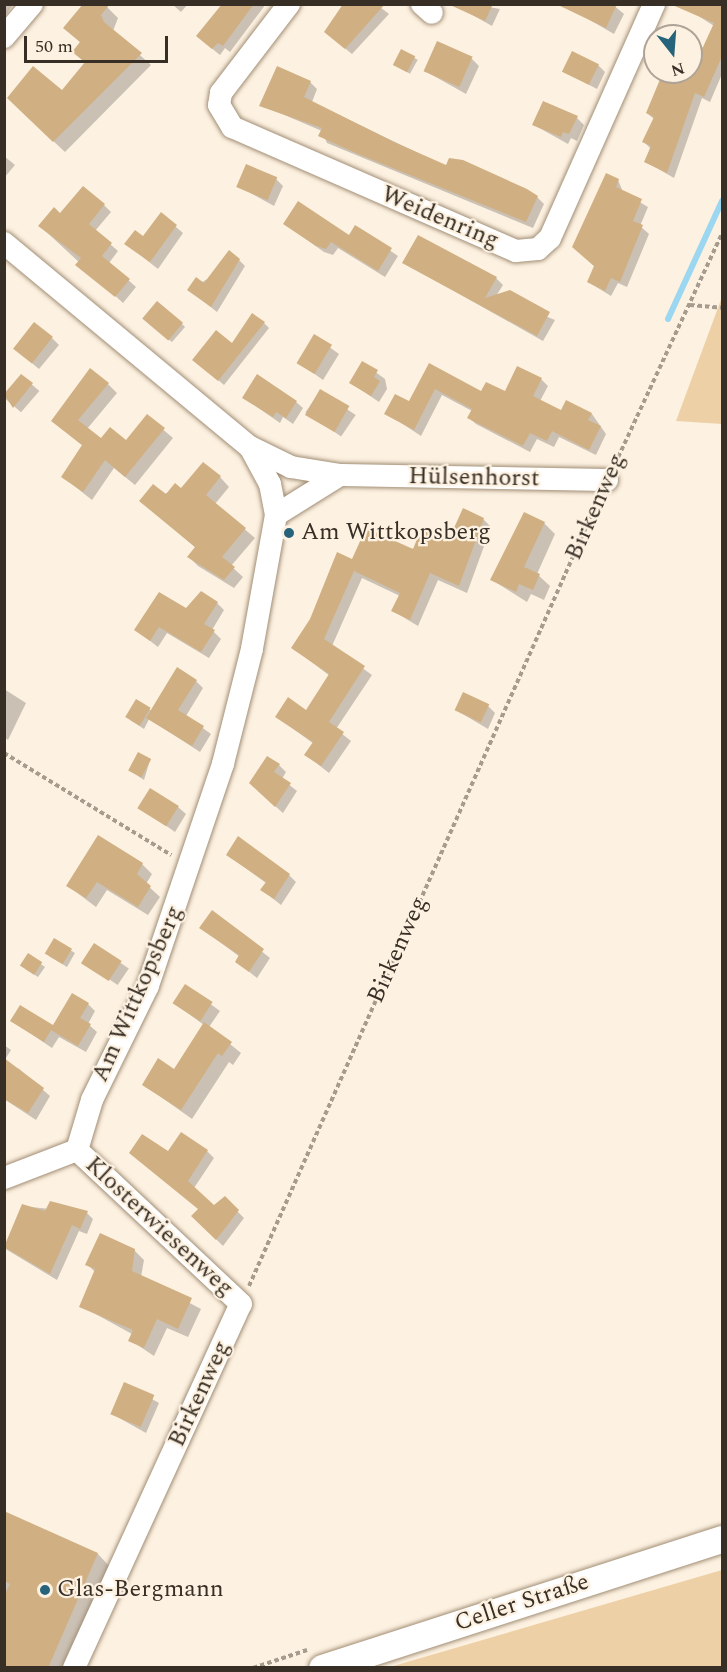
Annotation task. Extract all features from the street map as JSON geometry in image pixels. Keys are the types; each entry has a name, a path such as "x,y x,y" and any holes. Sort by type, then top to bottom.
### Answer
{"street":[{"path":"4,37 32,4"},
{"name":"Weidenring","path":"289,4 221,93 219,105 232,127 516,251 538,249 550,238 654,4"},
{"name":"Am Wittkopsberg","path":"4,243 249,447 270,484 276,515 252,649 192,868 148,986 92,1100 77,1150"},
{"name":"Hülsenhorst","path":"249,447 291,467 340,475 608,480"},
{"path":"276,515 340,475"},
{"path":"4,1178 77,1150"},
{"name":"Klosterwiesenweg","path":"77,1150 241,1304"},
{"name":"Birkenweg","path":"75,1668 241,1304"},
{"name":"Celler Straße","path":"322,1668 723,1539"}],"path":[{"name":"Birkenweg","path":"241,1304 608,480 723,234"},
{"path":"690,305 723,308"},
{"path":"4,753 192,868"}],"shaded area":[{"path":"722,297 722,424 676,421"},
{"path":"722,1570 722,1667 390,1667"}],"building":[{"path":"83,4 110,4 101,15 104,22 142,53 53,142 7,98 33,66 62,90 85,62 72,52 80,42 63,28"},
{"path":"222,4 254,4 223,46 218,43 212,49 196,36"},
{"path":"343,4 385,4 345,49 324,32"},
{"path":"448,4 493,4 485,21"},
{"path":"556,4 617,4 606,28"},
{"path":"670,4 723,4 723,54 704,97 695,93 667,173 644,162 651,146 642,142 654,117 646,113 658,84 703,84 703,47 714,23"},
{"path":"437,41 473,57 459,87 424,71"},
{"path":"401,49 415,56 407,72 393,65"},
{"path":"572,51 599,64 589,85 562,72"},
{"path":"277,66 311,81 304,97 394,142 446,165 449,158 463,160 527,189 538,196 526,222 318,136 322,128 259,106"},
{"path":"543,101 578,116 569,134 563,132 561,137 532,125"},
{"path":"246,164 277,177 268,200 236,187"},
{"path":"606,173 619,179 616,187 642,199 633,221 643,225 620,282 611,278 605,291 587,282 594,266 572,247"},
{"path":"83,186 105,204 89,224 112,243 102,256 130,279 115,297 75,265 81,258 38,226 54,207 60,213"},
{"path":"298,201 349,235 355,225 392,248 378,271 331,242 326,249 316,246 283,224"},
{"path":"161,212 177,225 150,262 124,244 135,230 143,236"},
{"path":"418,235 497,277 485,298 510,290 550,312 537,336 402,263"},
{"path":"229,250 240,259 211,307 187,290 196,277 204,283"},
{"path":"157,301 183,323 168,340 142,319"},
{"path":"252,313 265,322 218,381 192,360 216,330 232,343"},
{"path":"34,322 53,337 32,364 13,349"},
{"path":"314,334 332,345 314,374 296,363"},
{"path":"362,361 378,370 374,377 380,381 371,396 349,383"},
{"path":"429,363 481,391 486,382 505,391 517,366 542,378 533,396 561,410 566,400 592,413 588,420 601,426 589,450 552,431 547,441 530,433 523,446 467,418 472,409 435,389 414,430 384,414 395,394 409,401"},
{"path":"90,368 109,383 78,420 101,438 110,427 126,440 147,414 165,428 125,477 105,460 83,492 61,477 82,445 51,421"},
{"path":"21,374 33,383 13,408 4,394"},
{"path":"257,374 297,401 286,418 276,412 273,417 242,398"},
{"path":"320,389 349,406 334,432 305,415"},
{"path":"203,462 221,476 206,495 246,528 222,557 235,567 224,580 187,557 195,547 139,501 153,484 166,494 175,483 181,488"},
{"path":"463,508 484,518 459,586 430,573 410,620 391,611 400,593 354,571 324,639 365,666 329,722 344,732 321,766 304,755 313,742 275,717 288,697 306,710 329,674 291,648 310,619 337,552 352,559 366,528 413,549 422,527 449,539"},
{"path":"524,512 545,522 524,567 540,574 533,590 519,584 516,592 490,580"},
{"path":"201,591 218,602 204,624 215,630 201,652 159,627 150,641 134,630 159,592 186,608"},
{"path":"177,667 197,680 178,710 204,726 192,746 146,718"},
{"path":"463,692 489,704 481,722 455,710"},
{"path":"136,699 151,708 140,726 125,717"},
{"path":"138,752 151,759 141,778 128,771"},
{"path":"267,756 280,764 274,772 291,783 275,807 249,783"},
{"path":"150,788 179,806 166,826 137,808"},
{"path":"98,835 143,863 137,874 151,886 138,907 97,882 86,898 66,886"},
{"path":"238,836 290,874 274,899 260,890 266,882 226,855"},
{"path":"212,910 264,949 249,972 235,962 239,955 199,928"},
{"path":"54,938 72,949 63,964 45,953"},
{"path":"94,943 122,961 109,981 81,963"},
{"path":"28,953 42,962 34,975 20,966"},
{"path":"185,984 213,1002 200,1021 172,1003"},
{"path":"72,993 89,1003 80,1018 91,1024 78,1046 51,1030 44,1042 10,1021 20,1005 53,1025"},
{"path":"204,1022 232,1042 222,1056 218,1053 181,1110 142,1085 158,1058 174,1069"},
{"path":"4,1058 44,1088 28,1113 4,1099"},
{"path":"181,1132 208,1150 188,1181 214,1205 225,1196 239,1210 216,1240 191,1216 198,1209 129,1153 142,1134 168,1151"},
{"path":"50,1201 88,1211 80,1229 72,1225 50,1274 4,1247 22,1204 45,1211"},
{"path":"100,1233 135,1249 132,1271 192,1298 178,1329 157,1319 144,1348 128,1341 133,1330 79,1307 95,1269 85,1265"},
{"path":"124,1382 154,1395 141,1427 110,1414"},
{"name":"Glas-Bergmann","path":"4,1511 98,1553 48,1668 4,1668 4,1596 10,1584 4,1581"}],"waterway":[{"path":"668,319 722,201"}],"place":[{"name":"Am Wittkopsberg","path":"289,533"},
{"name":"Glas-Bergmann","path":"45,1590"}]}
